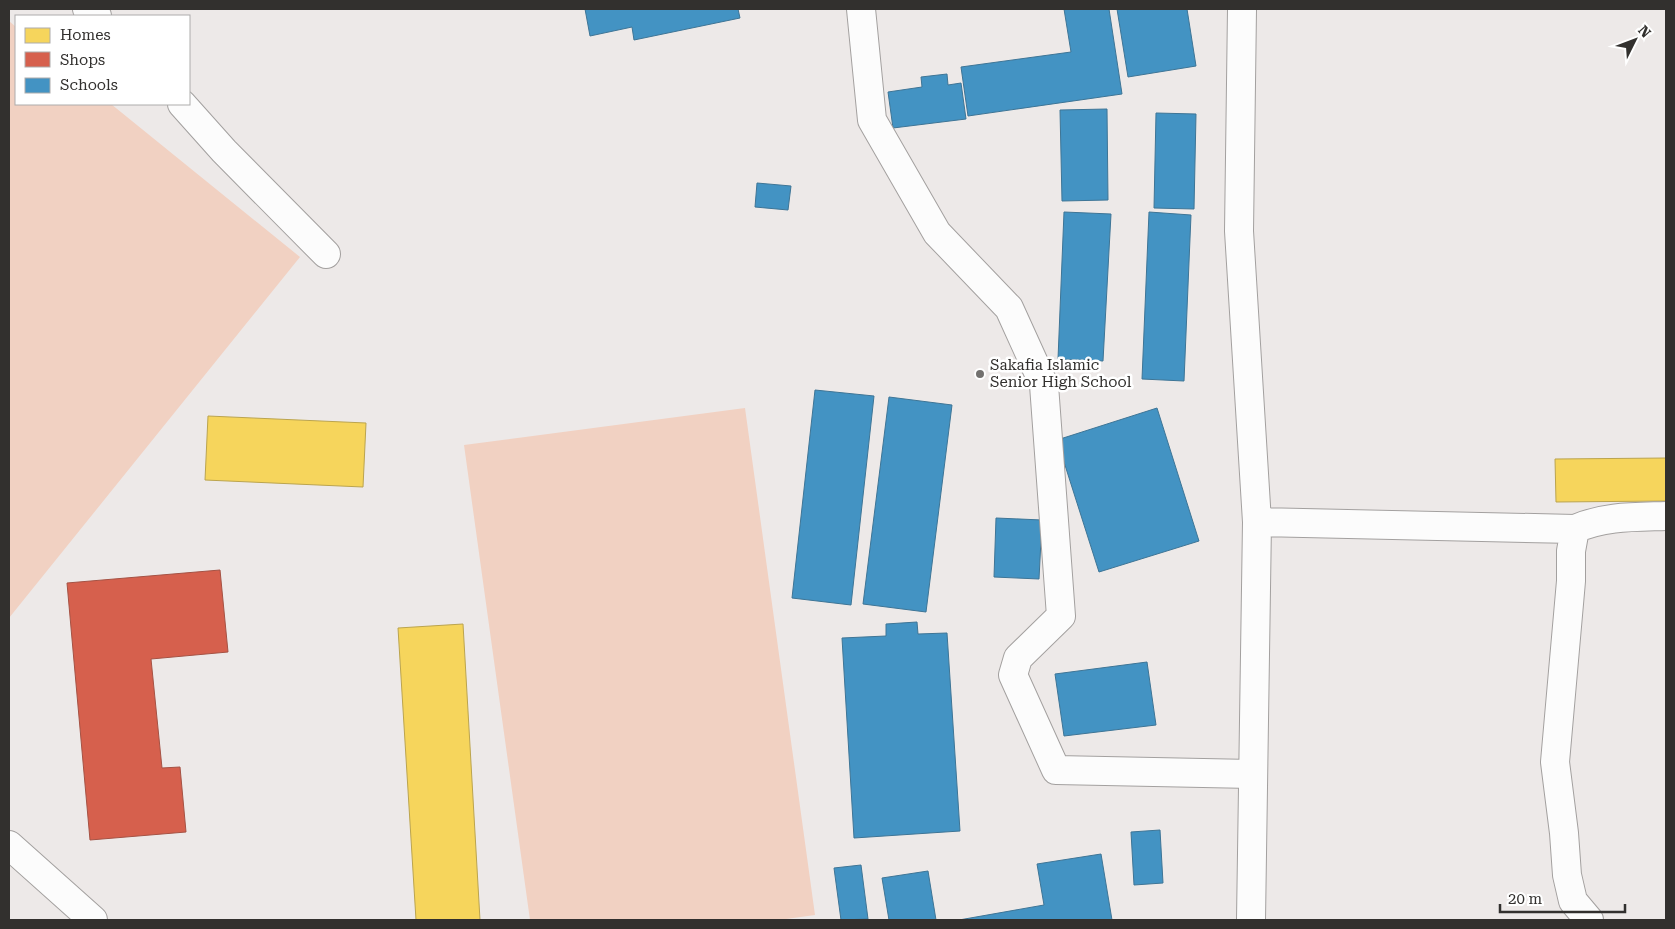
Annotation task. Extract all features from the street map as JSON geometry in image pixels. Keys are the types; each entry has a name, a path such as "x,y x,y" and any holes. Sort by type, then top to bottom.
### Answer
{"street":[{"path":"860,9 872,120 937,233 1009,308 1044,385 1061,616 1018,658 1014,675 1056,770 1252,774"},
{"path":"1242,9 1239,231 1257,522 1251,920"},
{"path":"183,105 224,151 326,254"},
{"path":"1257,522 1575,530 1590,522 1608,519 1666,516"},
{"path":"1575,530 1571,551 1571,581 1555,762 1564,833 1567,876 1573,901 1588,920"},
{"path":"9,845 93,920"}],"shaded area":[{"path":"9,21 15,26 15,105 112,105 300,257 9,618"},
{"path":"745,408 815,915 779,920 530,920 464,445"}],"building: Homes":[{"path":"208,416 366,423 363,487 205,480"},
{"path":"1666,458 1666,501 1556,502 1555,459"},
{"path":"463,624 480,920 416,920 398,628"}],"building: Shops":[{"path":"220,570 228,652 151,659 162,768 180,767 186,832 90,840 67,583"}],"building: Schools":[{"path":"585,9 738,9 740,18 634,40 632,27 590,36"},
{"path":"1064,9 1109,9 1122,94 968,116 961,67 1071,52"},
{"path":"1117,9 1187,9 1196,66 1128,77"},
{"path":"947,74 948,85 961,83 966,119 893,128 888,92 922,87 921,77"},
{"path":"1107,109 1108,200 1062,201 1060,110"},
{"path":"1156,113 1196,114 1194,209 1154,208"},
{"path":"757,183 791,186 788,210 755,207"},
{"path":"1064,212 1111,214 1103,361 1058,359"},
{"path":"1149,212 1191,215 1184,381 1142,379"},
{"path":"815,390 874,396 851,605 792,598"},
{"path":"889,397 952,405 926,612 863,604"},
{"path":"1157,408 1199,541 1099,572 1057,440"},
{"path":"996,518 1042,520 1039,579 994,577"},
{"path":"917,622 918,634 947,633 960,831 854,838 842,638 886,636 886,624"},
{"path":"1147,662 1156,725 1064,736 1055,674"},
{"path":"1160,830 1163,883 1134,885 1131,832"},
{"path":"1101,854 1112,920 959,920 1044,905 1037,864"},
{"path":"861,865 868,919 841,920 834,868"},
{"path":"928,871 936,920 889,920 882,878"}],"place":[{"name":"Sakafia Islamic Senior High School","path":"980,374"}]}
